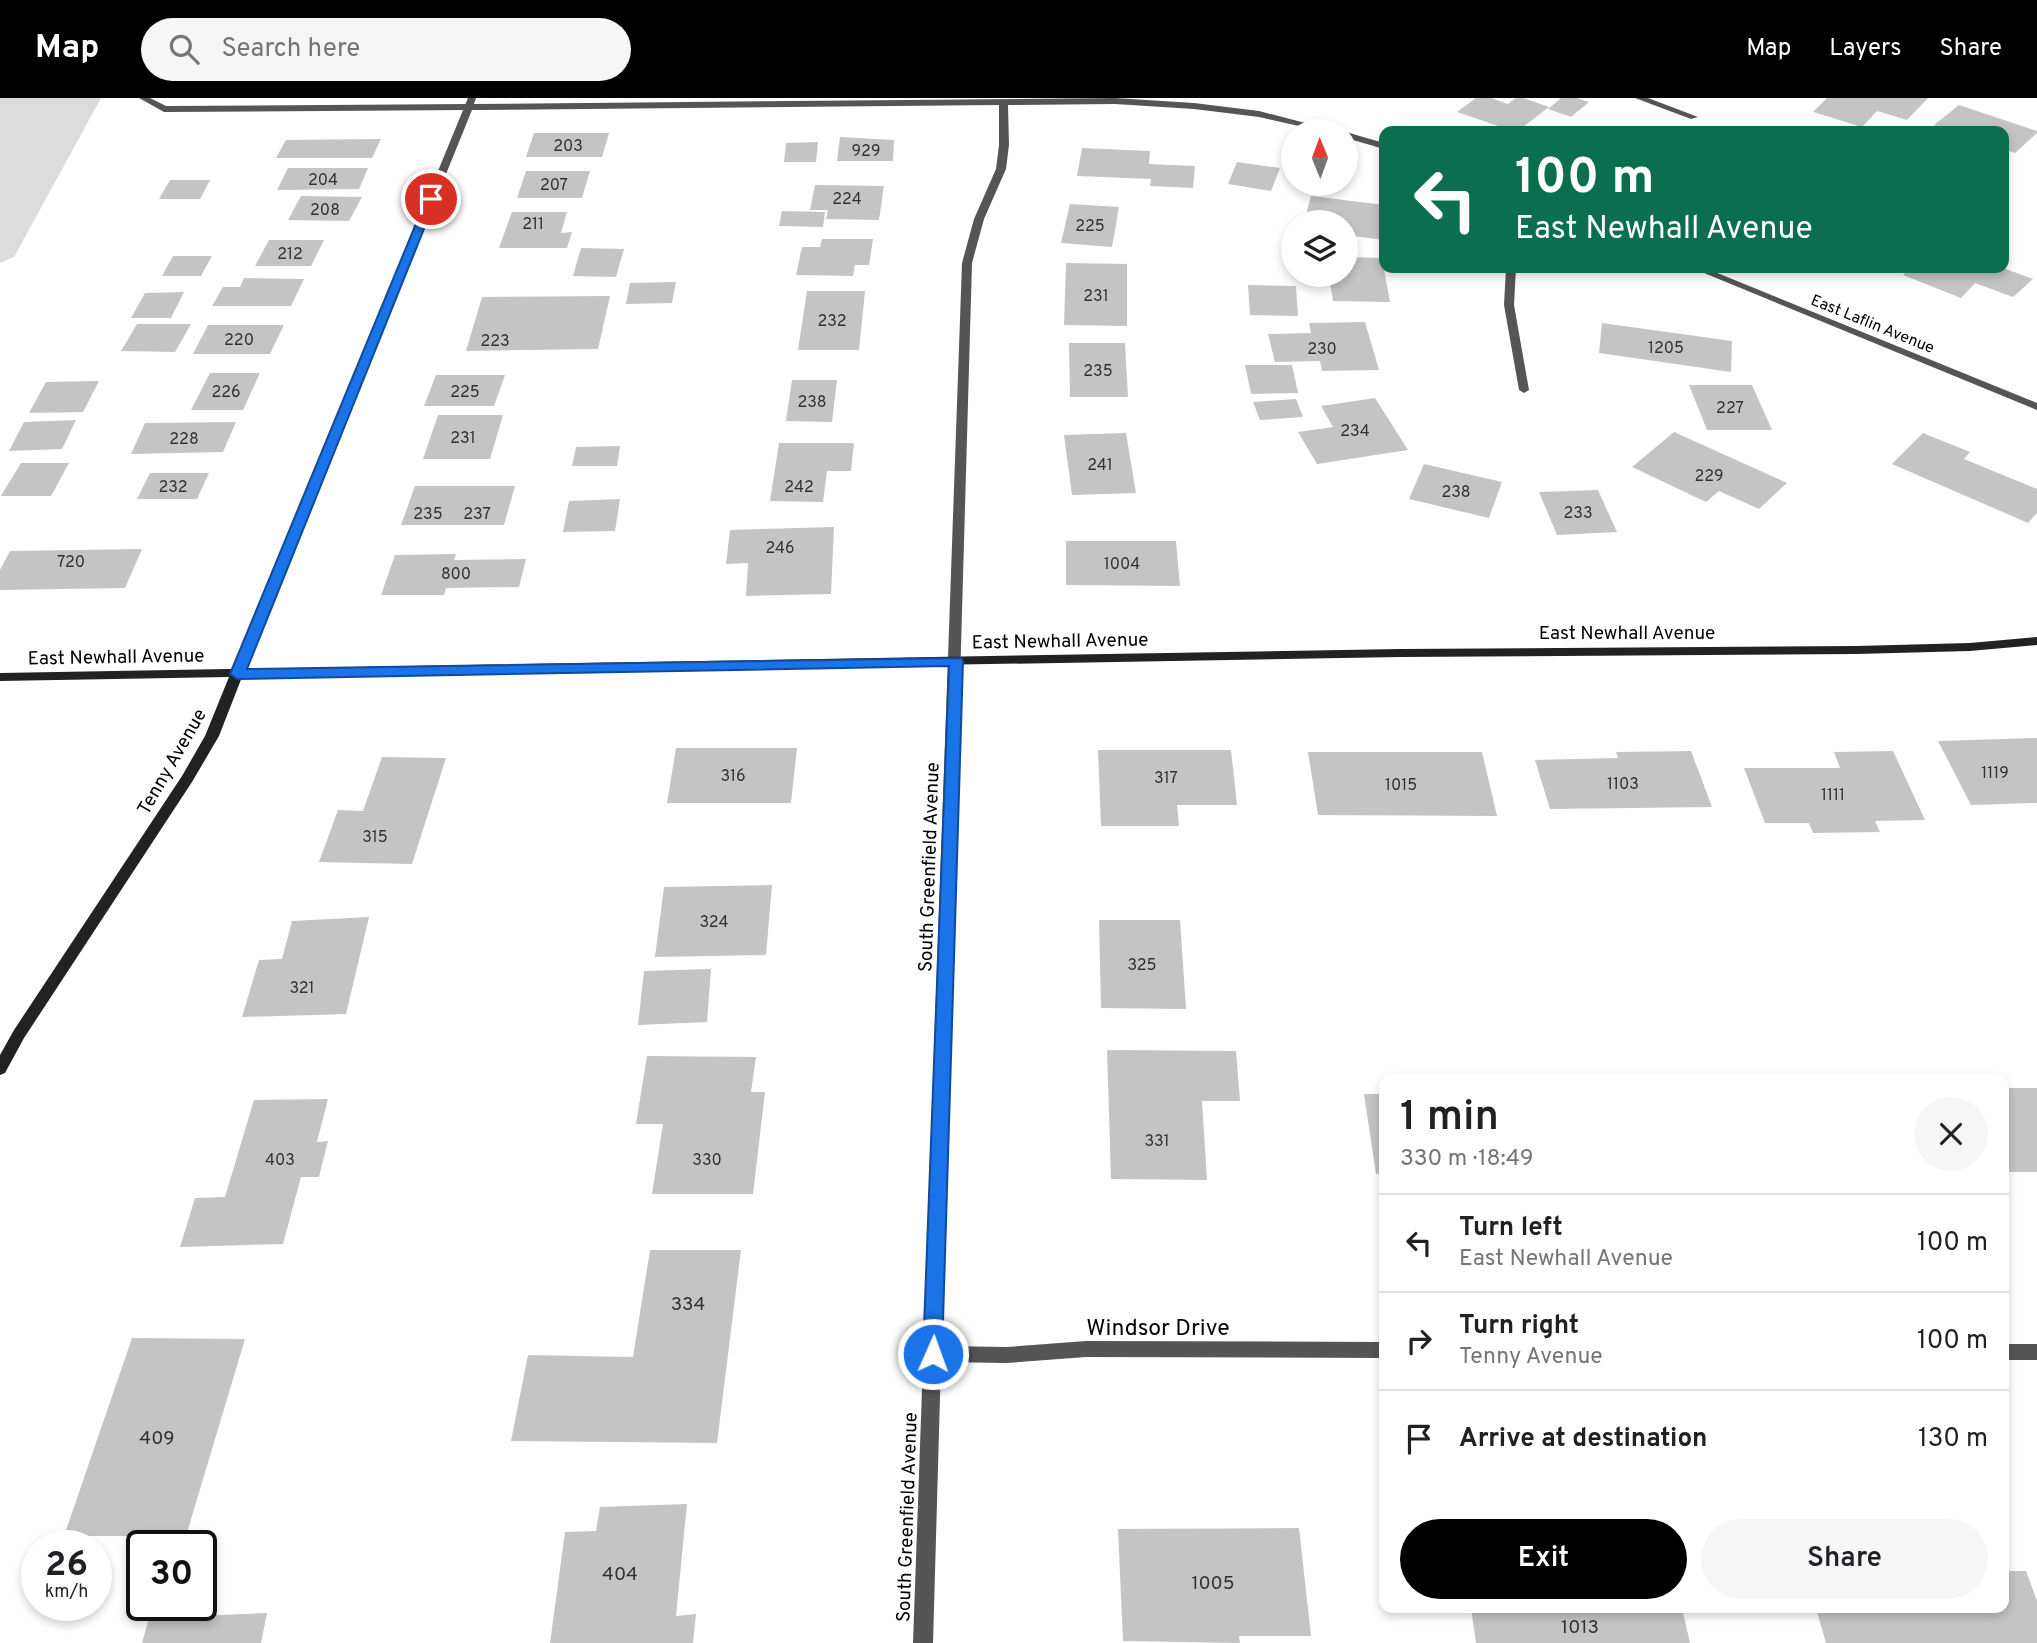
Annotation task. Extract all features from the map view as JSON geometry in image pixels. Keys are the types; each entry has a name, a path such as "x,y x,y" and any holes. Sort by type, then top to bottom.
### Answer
{"street":[{"path":"143,98 164,109 470,103 1003,99 1194,106 1281,119"},
{"path":"1639,98 1694,117"},
{"name":"South Greenfield Avenue","path":"923,1643 967,263 979,219 1001,169 1004,145 1003,99"},
{"name":"Tenny Avenue","path":"0,1069 19,1034 187,779 212,736 470,103"},
{"path":"1358,138 1379,144"},
{"path":"1511,273 1509,305 1524,390"},
{"name":"East Laflin Avenue","path":"1709,273 2037,407"},
{"name":"East Newhall Avenue","path":"0,677 1399,653 1856,650 1970,647 2037,641"},
{"name":"Windsor Drive","path":"933,1354 1007,1355 1086,1349 1379,1350"},
{"path":"2009,1352 2037,1352"}],"shaded area":[{"path":"0,98 101,98 14,257 0,263"}],"building":[{"path":"1476,98 1491,98 1508,104 1516,98 1523,98 1549,107 1524,126 1498,126 1457,112"},
{"path":"1561,98 1577,98 1589,102 1571,117 1548,109"},
{"path":"1827,98 1928,98 1907,120 1877,111 1863,126 1813,112"},
{"path":"1959,105 2037,133 2015,153 2009,151 2009,126 1934,125"},
{"path":"534,133 609,133 602,157 526,157"},
{"path":"840,137 894,140 893,161 837,161"},
{"path":"381,139 372,158 276,158 286,140"},
{"path":"818,142 816,162 784,162 786,143"},
{"path":"1082,148 1150,151 1149,164 1195,166 1193,188 1150,186 1151,179 1077,176"},
{"path":"1237,162 1280,168 1271,191 1228,184"},
{"path":"288,168 368,168 359,189 277,190"},
{"path":"526,171 590,171 582,198 517,198"},
{"path":"170,180 210,180 200,199 159,199"},
{"path":"815,185 884,186 879,220 826,219 828,210 810,210"},
{"path":"301,196 362,197 349,221 288,220"},
{"path":"1311,196 1379,204 1379,239 1358,237 1358,210 1307,210"},
{"path":"1070,204 1119,207 1112,247 1061,243"},
{"path":"782,211 825,212 823,227 779,226"},
{"path":"512,212 567,212 561,233 572,232 567,248 499,248"},
{"path":"822,239 873,239 869,265 855,265 853,276 796,275 802,247 820,247"},
{"path":"269,240 324,240 311,266 255,266"},
{"path":"581,248 624,249 616,277 573,276"},
{"path":"173,256 212,256 201,276 162,276"},
{"path":"1358,257 1379,258 1379,273 1385,273 1390,302 1333,301 1331,287 1358,287"},
{"path":"1066,263 1127,264 1127,326 1064,325"},
{"path":"2009,270 2033,279 2013,297 1975,283 1961,298 1903,275 2009,273"},
{"path":"244,278 304,279 291,306 212,306 223,287 240,287"},
{"path":"676,282 672,303 626,304 630,283"},
{"path":"1248,285 1296,287 1298,316 1250,315"},
{"path":"807,291 865,291 859,350 798,350"},
{"path":"184,292 171,318 131,318 145,293"},
{"path":"610,296 598,349 466,351 482,297"},
{"path":"1365,322 1379,370 1322,371 1320,361 1275,362 1268,334 1311,333 1309,323"},
{"path":"1602,323 1732,341 1731,372 1599,353"},
{"path":"137,324 191,324 175,352 121,351"},
{"path":"208,325 284,325 270,354 193,354"},
{"path":"1069,343 1125,343 1128,397 1070,397"},
{"path":"1245,365 1292,365 1298,393 1251,394"},
{"path":"210,373 260,373 243,410 191,410"},
{"path":"436,375 505,375 494,406 424,406"},
{"path":"792,380 837,380 832,422 786,421"},
{"path":"99,381 83,412 29,413 46,382"},
{"path":"1689,385 1752,385 1772,430 1707,430"},
{"path":"1375,398 1408,450 1317,464 1298,432 1333,427 1321,406"},
{"path":"1296,399 1303,417 1260,420 1253,402"},
{"path":"438,415 503,415 490,459 423,459"},
{"path":"76,420 62,449 9,451 24,422"},
{"path":"236,422 223,452 131,454 145,423"},
{"path":"1674,432 1787,483 1759,509 1719,491 1706,502 1632,467"},
{"path":"1126,433 1136,493 1072,495 1064,435"},
{"path":"1923,433 1970,452 1964,459 2037,489 2037,513 2028,523 1892,464"},
{"path":"779,443 854,443 851,471 827,471 823,502 770,501"},
{"path":"620,446 617,466 572,466 576,447"},
{"path":"21,463 69,463 51,496 1,496"},
{"path":"1424,464 1502,482 1489,518 1409,499"},
{"path":"150,473 209,473 197,499 137,499"},
{"path":"415,486 515,486 504,525 401,525"},
{"path":"1598,490 1617,532 1557,535 1539,492"},
{"path":"620,499 615,531 563,532 569,501"},
{"path":"834,527 831,594 746,596 748,563 726,564 730,530"},
{"path":"1066,541 1176,541 1180,586 1066,585"},
{"path":"142,549 125,588 0,590 0,570 10,551"},
{"path":"456,554 454,560 526,559 519,587 446,588 444,595 381,595 395,555"},
{"path":"2037,738 2037,803 1971,805 1938,741"},
{"path":"676,748 797,748 791,803 667,803"},
{"path":"1098,750 1231,750 1237,805 1177,805 1179,826 1101,826"},
{"path":"1691,751 1712,807 1550,809 1535,760 1618,758 1616,752"},
{"path":"1893,751 1925,820 1875,821 1880,832 1813,833 1809,823 1765,823 1744,768 1840,768 1834,752"},
{"path":"1308,752 1482,752 1497,816 1318,815"},
{"path":"382,757 446,758 412,864 319,862 338,810 363,811"},
{"path":"772,885 766,955 655,957 664,887"},
{"path":"369,917 346,1014 242,1017 259,960 282,959 292,921"},
{"path":"1099,920 1180,920 1186,1009 1101,1008"},
{"path":"711,969 707,1022 638,1025 644,971"},
{"path":"1107,1050 1236,1051 1240,1101 1202,1101 1207,1180 1111,1179"},
{"path":"647,1056 756,1057 751,1092 765,1092 753,1194 652,1194 663,1124 636,1124"},
{"path":"2009,1088 2037,1088 2037,1172 2009,1172"},
{"path":"1364,1094 1379,1094 1379,1174 1376,1174"},
{"path":"328,1099 317,1142 328,1141 319,1177 301,1177 283,1244 180,1247 195,1198 225,1197 254,1100"},
{"path":"650,1250 741,1250 717,1443 511,1441 528,1355 633,1357"},
{"path":"132,1338 245,1339 188,1530 126,1530 126,1536 112,1536 112,1530 66,1530"},
{"path":"687,1504 676,1616 696,1614 693,1643 550,1643 565,1532 596,1531 600,1507"},
{"path":"1299,1528 1311,1636 1239,1636 1240,1643 1123,1641 1118,1529"},
{"path":"2009,1571 2026,1571 2037,1601 2037,1643 1826,1643 1817,1613 2009,1613"},
{"path":"267,1613 261,1643 142,1643 148,1621 217,1621 217,1615"},
{"path":"1472,1613 1683,1613 1690,1643 1476,1643"}],"route":[{"path":"431,199 237,674 956,661 933,1354"}]}
